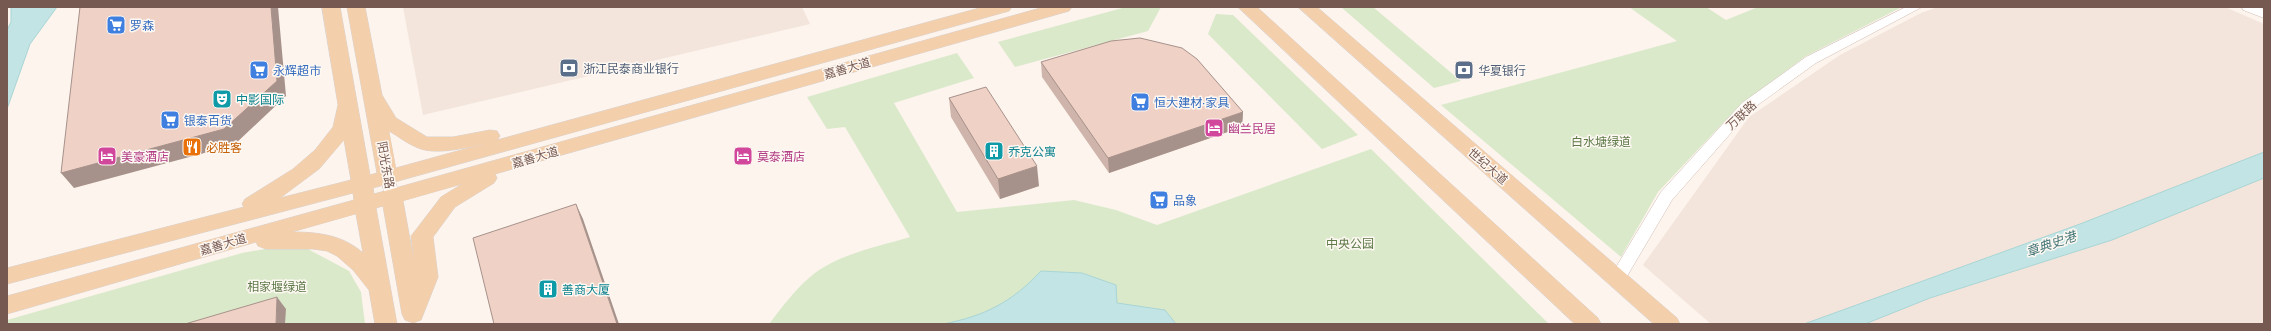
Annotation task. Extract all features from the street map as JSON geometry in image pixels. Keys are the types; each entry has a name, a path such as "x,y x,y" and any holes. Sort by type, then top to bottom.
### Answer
{"main road":[{"path":"331,7 363,184 365,205 386,324"},
{"name":"阳光东路","path":"356,7 388,177"},
{"name":"嘉善大道","path":"7,276 218,220 363,184 1003,7"},
{"name":"嘉善大道","path":"7,305 392,198 1063,7"},
{"path":"1247,7 1590,324"},
{"name":"世纪大道","path":"1307,7 1669,324"},
{"path":"372,94 389,122 423,143 452,144 521,130 571,126"},
{"path":"218,220 273,194 314,164 341,131 348,101"},
{"path":"414,319 427,277 422,236 448,202 496,172 532,163 542,155"},
{"name":"阳光东路","path":"392,198 414,319"},
{"path":"224,244 298,239 339,247 363,266 380,289"}],"street":[{"name":"万联路","path":"1618,279 1666,196 1700,156 1747,106 1811,60 1916,7"},
{"path":"2248,7 2264,14"},
{"name":"阳光东路","path":"388,177 392,198"}],"shaded area":[{"path":"403,7 802,7 810,24 423,115"},
{"path":"1938,7 2225,7 2264,24 2264,324 1711,324 1643,265 1749,117 1840,55 1921,13"}],"green space":[{"path":"1126,7 1161,7 1148,31 1015,67 998,42"},
{"path":"1341,7 1373,7 1461,81 1434,88"},
{"name":"白水塘绿道","path":"1629,7 1706,7 1726,20 1758,7 1902,7 1806,56 1741,104 1658,192 1621,257 1441,105 1677,41"},
{"path":"1216,14 1233,15 1358,135 1322,149 1208,34"},
{"name":"中央公园","path":"957,53 974,78 894,103 957,212 1074,200 1116,210 1157,225 1371,149 1549,324 769,324 783,305 810,277 832,262 858,252 910,237 845,127 827,129 807,97"},
{"name":"相家堰绿道","path":"276,247 306,248 349,271 361,292 365,324 7,324 7,320 242,253"}],"water":[{"path":"11,7 57,7 30,44 7,109 7,30 11,22"},
{"name":"章典史港","path":"2264,152 2264,178 2112,240 1930,298 1865,324 1804,324 2080,224"},
{"path":"1041,271 1082,273 1116,285 1117,303 1165,310 1176,324 943,324 972,317 997,306 1019,291"}],"building":[{"name":"银泰百货","path":"80,7 271,7 277,81 224,129 61,173"},
{"name":"恒大建材·家具","path":"1140,38 1182,48 1197,59 1243,112 1108,158 1041,62 1111,41"},
{"name":"乔克公寓","path":"986,87 1037,166 998,179 949,98"},
{"name":"善商大厦","path":"576,204 617,324 494,324 473,238"},
{"path":"277,297 276,324 185,324"}],"place":[{"name":"罗森","path":"116,25"},
{"name":"浙江民泰商业银行","path":"569,68"},
{"name":"永辉超市","path":"259,70"},
{"name":"华夏银行","path":"1464,70"},
{"name":"中影国际","path":"222,99"},
{"name":"恒大建材·家具","path":"1140,102"},
{"name":"银泰百货","path":"170,120"},
{"name":"幽兰民居","path":"1214,128"},
{"name":"必胜客","path":"192,147"},
{"name":"乔克公寓","path":"994,151"},
{"name":"美豪酒店","path":"107,156"},
{"name":"莫泰酒店","path":"743,156"},
{"name":"品象","path":"1159,200"},
{"name":"善商大厦","path":"548,289"}]}
